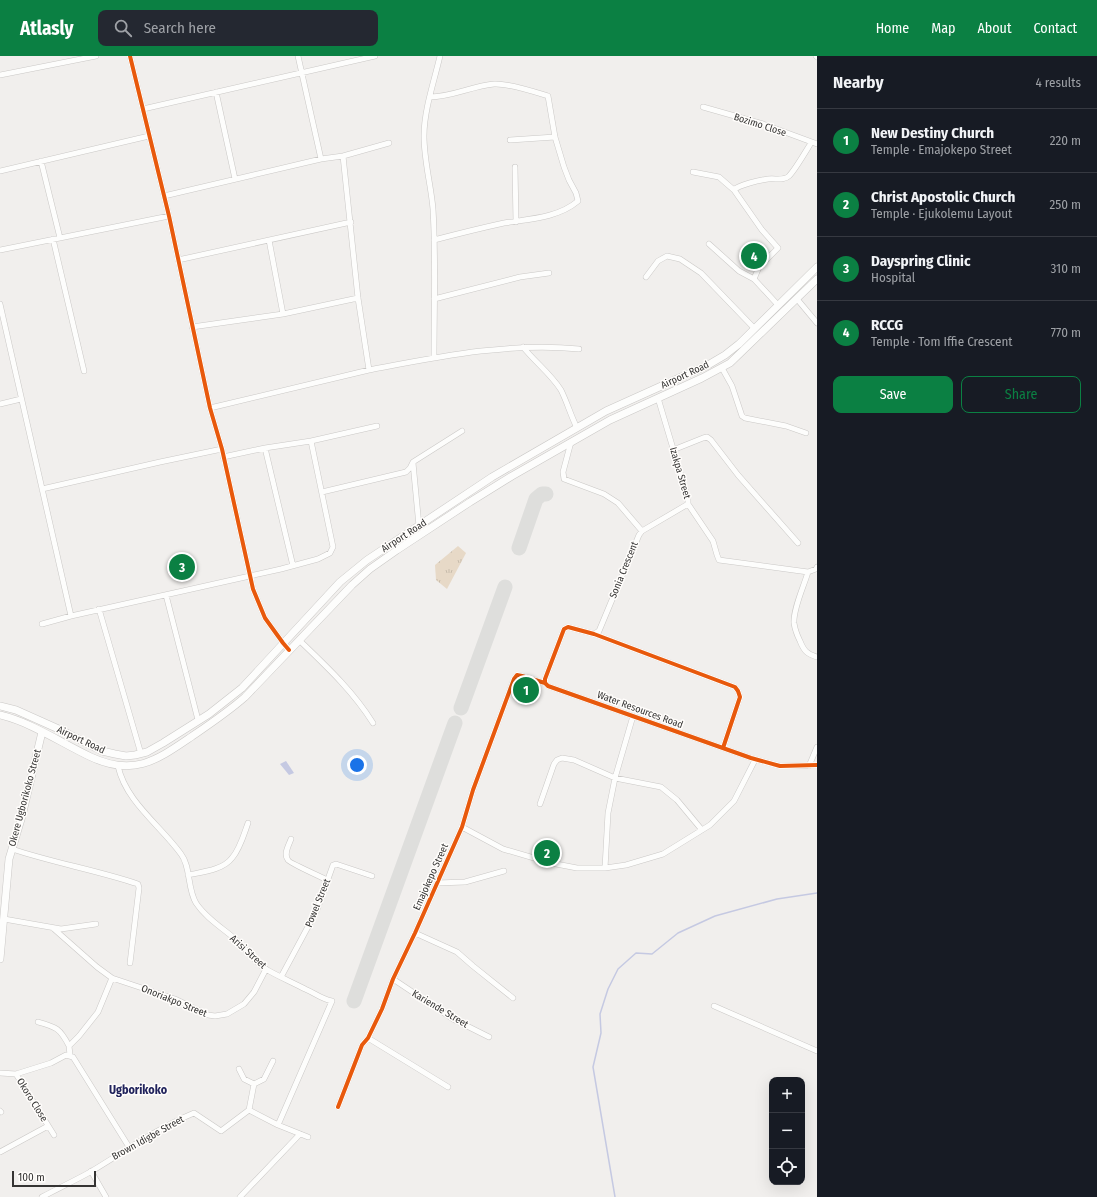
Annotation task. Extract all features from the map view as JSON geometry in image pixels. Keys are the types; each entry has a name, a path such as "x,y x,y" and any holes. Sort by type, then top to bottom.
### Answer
{"main road":[{"name":"Airport Road","path":"0,706 16,710 102,751 126,756 141,754 163,743 242,688 340,582 367,560 492,477 606,411 714,362 725,355 739,344 817,267"},
{"name":"Airport Road","path":"0,715 65,742 92,757 118,766 134,766 148,763 163,756 226,713 245,697 352,585 370,569 470,502 571,442 610,420 722,368 737,358 817,279"},
{"path":"465,495 470,502"},
{"name":"Okere Ugborikoko Street","path":"0,959 9,859 22,816 42,732"}],"street":[{"path":"0,75 96,56"},
{"path":"130,56 169,216 210,408 224,457 253,589 265,618 283,643 290,650"},
{"path":"298,56 321,159"},
{"path":"143,109 375,56"},
{"path":"434,358 434,240 424,135 430,97 440,56"},
{"path":"430,97 442,97 481,86 495,84 507,85 548,96 555,137 566,173 576,192 578,202 564,210 544,217 505,223 434,240"},
{"path":"216,92 235,179"},
{"name":"Bozimo Close","path":"703,107 763,124 814,143"},
{"path":"0,171 149,136"},
{"path":"510,140 555,137"},
{"path":"164,196 321,159 343,156 389,143"},
{"path":"734,190 742,184 788,177 814,143"},
{"path":"343,156 358,298 369,370"},
{"path":"41,161 60,238"},
{"path":"515,168 516,222"},
{"path":"693,172 719,177 734,190 762,230 778,248 759,267 754,279"},
{"path":"0,250 169,216"},
{"path":"178,260 351,222"},
{"path":"53,239 84,371"},
{"path":"269,240 283,314"},
{"path":"709,244 739,271 754,279 778,305"},
{"path":"646,277 658,261 667,256 680,259 702,273 754,328"},
{"path":"434,299 520,277 549,273"},
{"path":"192,327 283,314 358,298"},
{"path":"797,299 817,323"},
{"path":"0,305 71,616"},
{"path":"210,408 369,370 434,358 512,347 553,346 579,349"},
{"path":"523,347 541,366 561,391 577,428"},
{"path":"722,368 732,386 742,416 745,418 786,426 806,433"},
{"name":"Izakpa Street","path":"658,398 688,499 688,504 713,541 717,556 720,560 808,572"},
{"path":"0,404 21,399"},
{"path":"224,457 265,448 311,441 377,426"},
{"path":"322,492 406,472 413,462 462,432"},
{"path":"673,450 703,438 711,440 738,475 798,543"},
{"path":"42,624 100,609 293,566 318,559 330,553 333,547 311,441"},
{"path":"571,442 563,472 564,479 604,494 618,503 642,531"},
{"path":"265,448 293,566"},
{"path":"42,489 222,449"},
{"path":"413,462 418,526"},
{"name":"Sonia Crescent","path":"594,634 599,631 639,535 642,531 688,504"},
{"path":"817,567 816,569 808,572 795,613 794,622 796,632 804,651 817,657"},
{"path":"166,595 198,720"},
{"path":"100,609 141,754"},
{"path":"545,683 545,679 564,628 568,626 594,634 735,686 740,697 723,748"},
{"path":"299,640 338,678 363,706 373,722"},
{"name":"Emajokepo Street","path":"338,1107 362,1045 368,1038 382,1009 393,979 462,827 473,790 514,679 517,675 545,683"},
{"name":"Water Resources Road","path":"545,683 548,686 755,760 780,766 817,765"},
{"path":"605,868 608,813 615,778 633,716"},
{"path":"809,766 817,747"},
{"path":"540,804 554,764 557,760 562,758 574,760 615,778 661,787 677,800 702,830"},
{"path":"462,827 503,849 530,858 577,868 626,866 663,854 710,826 734,801 755,760"},
{"name":"Arisi Street","path":"118,766 120,776 128,791 182,856 188,875 190,890 196,903 208,917 266,969 322,999 332,1001 278,1125"},
{"path":"188,875 210,870 223,865 232,859 240,844 248,823"},
{"path":"291,839 286,852 288,860 291,863 327,880"},
{"path":"12,849 36,857 110,874 138,884 140,888 130,963"},
{"name":"Powel Street","path":"281,977 317,910 333,865 336,864 372,876"},
{"path":"437,883 466,882 504,871"},
{"path":"4,919 61,929 96,924"},
{"name":"Onoriakpo Street","path":"54,928 97,967 112,978 174,999 208,1015 215,1016 227,1014 244,1004 254,992 266,969"},
{"path":"415,933 457,952 513,998"},
{"path":"68,1046 79,1036 98,1012 112,978"},
{"name":"Kariende Street","path":"393,979 453,1019 489,1037"},
{"path":"714,1006 817,1050"},
{"path":"38,1022 56,1028 65,1038 70,1055 73,1057 129,1147"},
{"path":"368,1038 448,1087"},
{"path":"0,1073 16,1074 51,1063 66,1055 70,1055"},
{"path":"239,1069 244,1079 254,1084 264,1080 273,1061"},
{"name":"Okoro Close","path":"16,1074 54,1135"},
{"path":"254,1084 249,1110 278,1125 308,1137"},
{"name":"Brown Idigbe Street","path":"42,1197 91,1171 129,1147 179,1119 194,1113 221,1131 249,1110"},
{"name":"Okoro Close","path":"0,1152 48,1126"},
{"path":"240,1197 300,1134"},
{"path":"91,1171 106,1197"}],"green space":[{"path":"458,546 466,553 447,589 436,580 435,565"}],"water":[{"path":"286,761 294,773 289,775 280,764"}],"waterway":[{"path":"615,1197 593,1067 601,1033 600,1014 608,989 618,969 636,953 652,954 678,933 715,916 777,899 817,893"}],"taxiway":[{"path":"519,548 536,499 542,494 546,494"},
{"path":"461,708 505,587"},
{"path":"354,1001 455,723"}],"cycle path":[{"path":"130,56 169,216 210,408 222,449 253,589 265,618 289,650"},
{"path":"723,748 740,697 735,687 594,634 568,627 564,629 545,679 545,683 548,686 751,758 780,766 817,765"},
{"path":"338,1107 362,1045 368,1038 382,1009 393,979 462,827 473,790 514,679 517,675 545,683"}],"place":[{"name":"RCCG","path":"754,256"},
{"name":"Dayspring Clinic","path":"182,567"},
{"name":"New Destiny Church","path":"526,690"},
{"name":"Christ Apostolic Church","path":"547,853"}],"district":[{"name":"Ugborikoko","path":"138,1090"}]}
